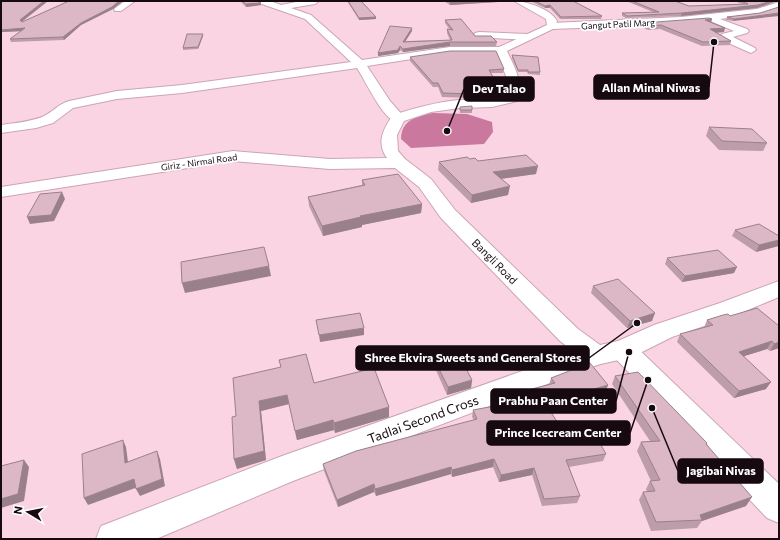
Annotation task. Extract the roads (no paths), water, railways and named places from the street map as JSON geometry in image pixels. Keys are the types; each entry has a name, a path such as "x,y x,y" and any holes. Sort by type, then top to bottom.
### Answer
{"street":[{"path":"118,9 131,1"},
{"path":"262,1 308,17 361,65 384,103 398,118"},
{"path":"282,8 315,1"},
{"path":"1,129 31,125 48,120 69,105 103,98 361,65 450,50 501,50 552,26 550,17 518,1"},
{"name":"Gangut Patil Marg","path":"552,26 665,22 759,11 779,5"},
{"path":"707,17 744,31 726,36 730,40 748,48 722,47"},
{"path":"468,36 528,37"},
{"path":"399,163 390,151 388,135 398,118 429,108 460,104 492,103 512,98 513,79 501,50"},
{"name":"Giriz - Nirmal Road","path":"1,192 233,156 330,164 399,163"},
{"name":"Bangli Road","path":"399,163 425,183 448,214 569,335 609,352 779,507"},
{"name":"Tadlai Second Cross","path":"114,539 282,471 663,331 728,309 779,288"}],"place":[{"name":"Allan Minal Niwas","path":"714,42"},
{"name":"Dev Talao","path":"447,131"},
{"name":"Shree Ekvira Sweets and General Stores","path":"637,323"},
{"name":"Prabhu Paan Center","path":"629,352"},
{"name":"Prince Icecream Center","path":"648,380"},
{"name":"Jagibai Nivas","path":"652,408"}]}
